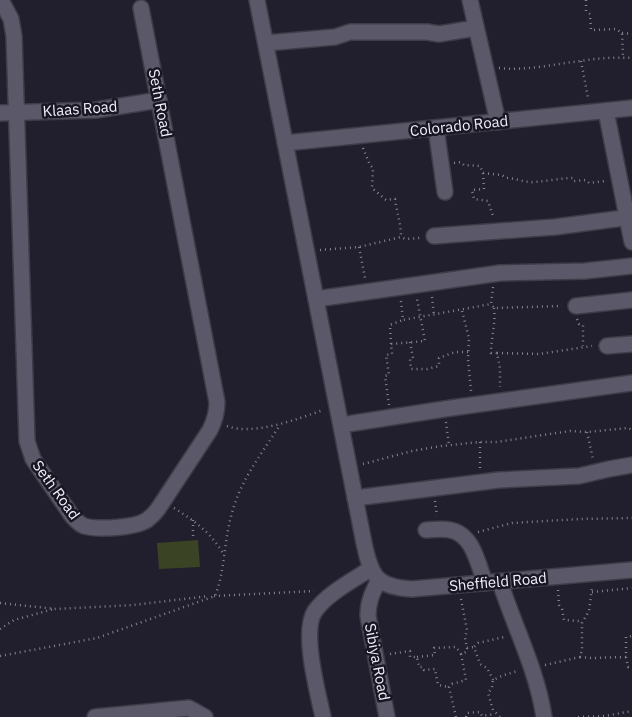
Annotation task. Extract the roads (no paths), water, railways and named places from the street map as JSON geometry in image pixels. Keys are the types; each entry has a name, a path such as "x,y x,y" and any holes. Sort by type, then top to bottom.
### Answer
{"street":[{"name":"Seth Road","path":"1,0 11,19 13,28 27,441 33,458 72,516 85,526 102,528 137,524 146,521 153,515 210,430 217,411 217,402 141,8"},
{"path":"257,0 355,498 375,575 332,594 314,612 310,620 309,634 323,717"},
{"path":"470,0 498,122"},
{"path":"266,43 335,37 350,32 428,32 439,34 476,28"},
{"name":"Klaas Road","path":"0,113 96,110 159,100"},
{"name":"Colorado Road","path":"285,143 632,108"},
{"path":"599,112 626,176 632,242"},
{"path":"436,128 445,192"},
{"path":"434,236 555,227 630,217"},
{"path":"316,299 366,290 493,274 585,271 632,266"},
{"path":"576,306 632,300"},
{"path":"607,346 632,344"},
{"path":"341,425 632,383"},
{"path":"355,498 482,482 571,477 632,465"},
{"path":"433,530 448,529 463,535 492,582 518,633 532,668 544,717"},
{"name":"Sheffield Road","path":"375,575 393,587 402,589 632,570"},
{"name":"Sibiya Road","path":"375,575 368,604 369,628 388,717"},
{"path":"95,717 188,708 205,717"}]}
